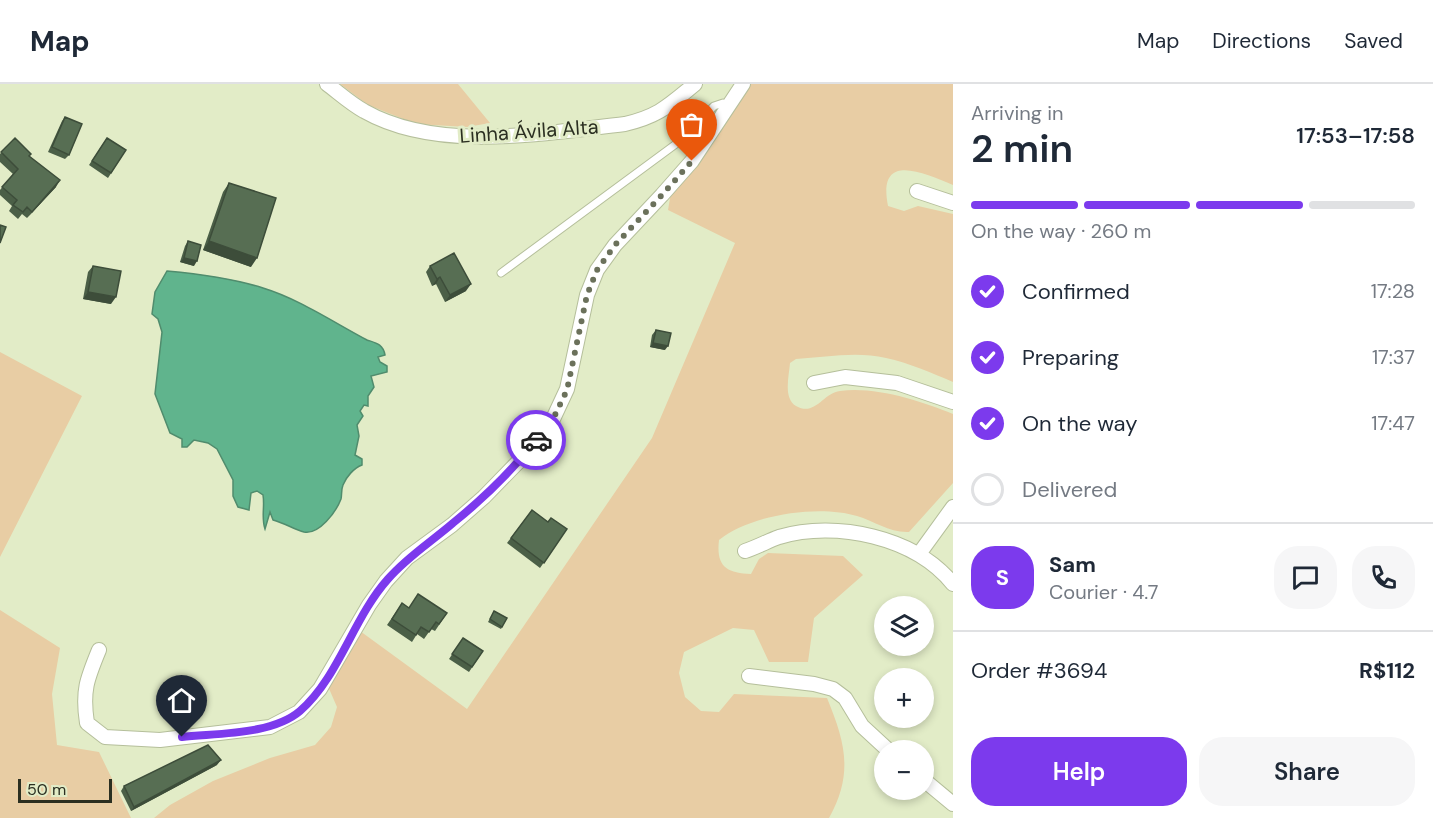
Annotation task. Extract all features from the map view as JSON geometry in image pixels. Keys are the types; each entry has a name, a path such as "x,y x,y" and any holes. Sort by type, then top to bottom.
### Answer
{"street":[{"name":"Linha Ávila Alta","path":"327,84 364,111 414,131 461,137 624,124 647,119 666,108 695,84"},
{"path":"99,650 86,680 84,701 87,723 105,737 160,740 270,727 299,712 320,689 369,605 386,581 407,558 452,525 484,497 522,458 553,419 567,390 587,295 597,270 615,245 692,161 743,84"},
{"path":"916,191 953,203"},
{"path":"814,383 845,377 897,383 953,402"},
{"path":"920,554 953,507"},
{"path":"745,551 781,537 824,531 877,536 920,554 953,584"},
{"path":"749,676 814,684 833,689 845,698 862,726 877,740"},
{"path":"934,788 953,804"}],"lane":[{"path":"501,273 681,141 714,106 723,103 728,106"}],"shaded area":[{"path":"340,84 458,84 490,123 467,127 416,124 368,105"},
{"path":"750,84 953,84 953,185 929,175 905,170 896,172 889,178 886,189 888,206 904,211 918,206 953,214 953,382 895,360 875,356 830,356 796,359 790,363 788,392 792,402 803,409 814,407 834,393 854,390 898,396 953,414 953,483 909,532 895,531 857,516 823,511 766,518 732,531 719,540 718,549 721,562 729,570 735,572 751,574 759,559 768,553 843,556 863,575 814,618 808,662 769,662 754,630 733,628 684,652 679,673 685,697 701,711 719,712 734,694 827,698 842,743 844,758 842,786 829,818 154,818 170,805 213,781 270,758 315,745 331,727 337,707 327,684 360,631 467,709 652,438 735,243 668,210 672,187"},
{"path":"167,271 227,279 276,293 383,348 385,355 378,357 380,362 387,366 387,372 371,376 374,387 368,396 368,406 364,405 360,411 363,416 357,425 359,436 355,455 362,459 362,465 348,476 335,510 326,522 315,530 304,532 273,520 270,512 265,529 263,495 257,491 251,493 249,510 238,507 233,496 233,480 217,449 208,443 194,440 187,447 182,447 182,439 170,433 155,394 162,332 158,319 152,314 155,292"},
{"path":"0,352 82,396 0,557"},
{"path":"0,610 60,648 52,694 57,745 99,752 131,818 0,818"}],"building":[{"path":"65,117 82,124 69,155 52,147"},
{"path":"15,138 31,154 29,156 60,180 32,212 27,207 23,212 13,205 17,200 2,187 18,169 1,152"},
{"path":"107,138 126,150 111,173 92,161"},
{"path":"229,183 276,198 257,258 209,241"},
{"path":"0,225 6,227 0,243"},
{"path":"188,241 201,245 197,261 184,258"},
{"path":"454,253 471,284 450,295 440,277 437,279 430,266"},
{"path":"93,266 121,271 116,297 88,292"},
{"path":"656,330 671,333 668,346 653,343"},
{"path":"532,510 548,522 551,518 567,529 544,563 511,538"},
{"path":"418,594 447,613 429,632 421,627 416,635 392,619 402,603 409,608"},
{"path":"494,611 507,618 502,627 490,619"},
{"path":"463,638 483,651 472,667 452,654"},
{"path":"208,745 221,760 134,807 124,786"}],"way so far":[{"path":"536,440 553,419 567,390 587,295 597,270 615,245 692,161"}],"route":[{"path":"182,737 270,727 299,712 320,689 369,605 386,581 407,558 452,525 484,497 536,440"}]}
